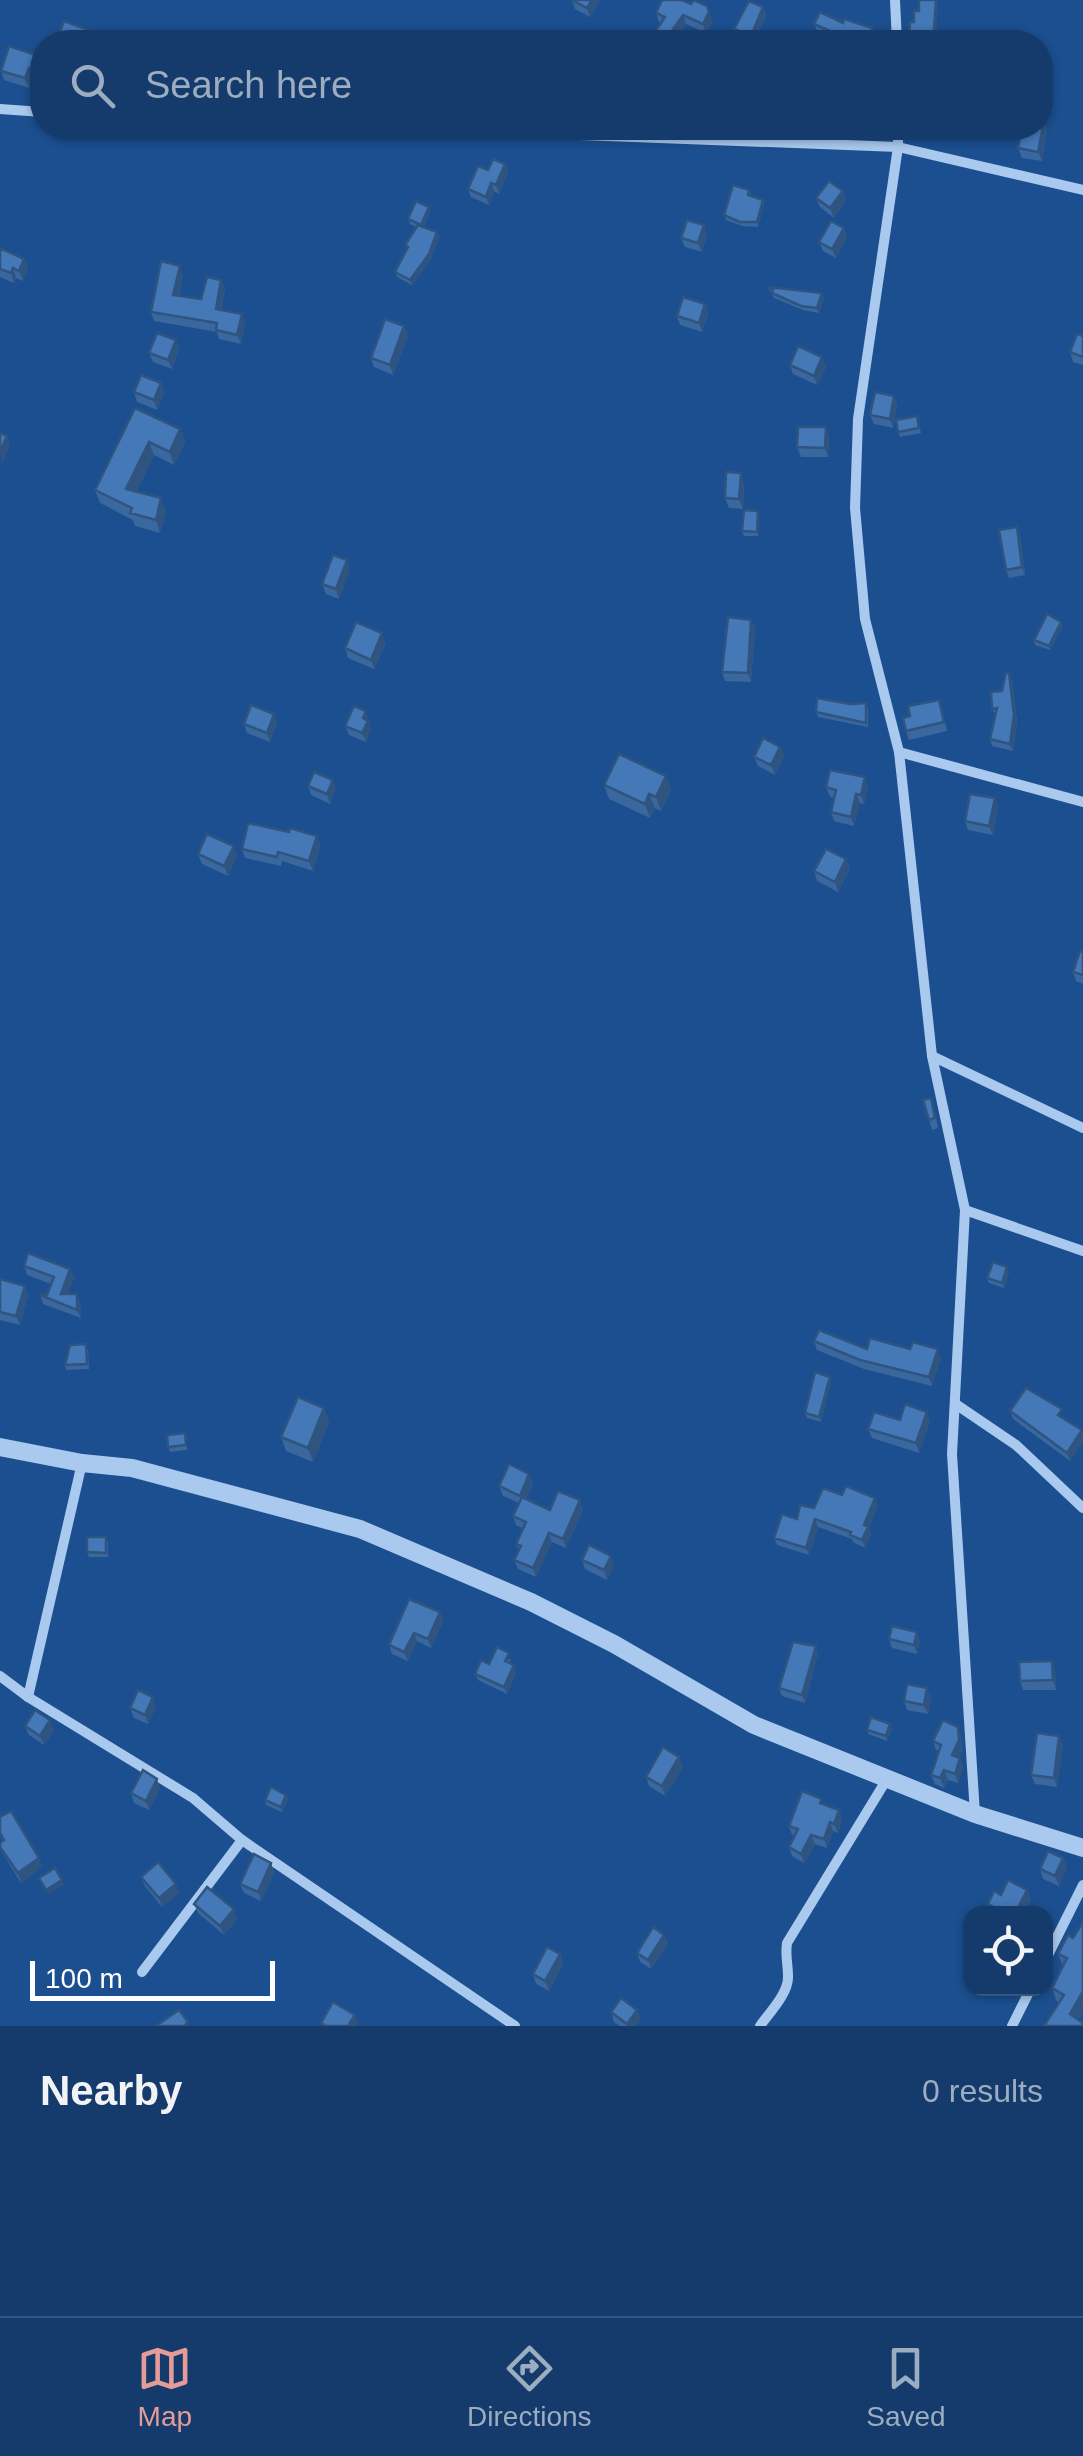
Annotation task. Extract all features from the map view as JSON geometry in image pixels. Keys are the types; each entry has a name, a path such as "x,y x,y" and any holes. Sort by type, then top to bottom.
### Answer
{"street":[{"path":"894,0 895,30"},
{"path":"0,109 30,111"},
{"path":"713,140 898,147 1083,190"},
{"path":"898,140 858,418 856,508 864,619 899,752 932,1056 965,1210 952,1454 975,1814"},
{"path":"899,752 1083,802"},
{"path":"932,1056 1083,1128"},
{"path":"965,1210 1083,1251"},
{"path":"957,1405 1016,1446 1083,1508"},
{"path":"0,1447 132,1468 360,1528 532,1602 754,1725 975,1814 1083,1848"},
{"path":"28,1696 82,1463"},
{"path":"0,1676 193,1798 242,1840 514,2026"},
{"path":"760,2026 786,1987 787,1943 887,1778"},
{"path":"142,1972 242,1840"},
{"path":"1053,1945 1083,1885"},
{"path":"1012,2026 1027,1996"}],"building":[{"path":"572,0 592,0 587,8"},
{"path":"662,0 691,4 694,0 707,6 709,12 703,24 683,15 672,30 656,30 665,17 656,13"},
{"path":"919,0 936,0 934,30 910,30 914,11 919,11"},
{"path":"749,1 763,7 753,30 734,29"},
{"path":"820,12 843,23 844,19 872,28 828,30 814,24"},
{"path":"64,21 88,30 61,30"},
{"path":"9,46 30,53 30,68 25,78 1,71"},
{"path":"1020,140 1040,140 1038,152 1018,148"},
{"path":"493,159 505,164 486,197 468,189 478,166 488,170"},
{"path":"829,181 843,191 830,208 816,198"},
{"path":"733,185 763,200 757,222 740,222 724,215"},
{"path":"416,201 429,207 421,225 408,219"},
{"path":"687,220 704,225 698,243 681,238"},
{"path":"831,221 844,228 832,249 819,242"},
{"path":"418,225 437,232 429,254 410,280 395,272"},
{"path":"0,248 24,259 19,271 0,269"},
{"path":"161,261 180,266 173,295 201,299 207,277 221,280 216,309 242,314 237,335 216,330 217,323 151,312"},
{"path":"768,287 822,293 817,308 801,306 772,293"},
{"path":"683,297 705,304 699,323 677,316"},
{"path":"385,319 404,326 390,365 371,358"},
{"path":"157,333 176,340 168,360 149,353"},
{"path":"1077,334 1083,336 1083,357 1070,352"},
{"path":"798,346 822,357 814,376 790,365"},
{"path":"141,375 161,383 154,400 134,392"},
{"path":"875,392 894,396 890,419 870,415"},
{"path":"135,408 180,429 170,452 149,442 126,489 161,498 156,520 130,513 132,508 95,490"},
{"path":"917,416 919,428 898,432 896,420"},
{"path":"798,427 826,427 825,448 797,447"},
{"path":"0,433 7,436 0,452"},
{"path":"726,472 741,473 739,499 725,498"},
{"path":"744,510 758,511 757,532 742,531"},
{"path":"1017,527 1022,567 1006,570 999,530"},
{"path":"333,555 347,560 336,589 322,584"},
{"path":"1047,614 1061,622 1049,646 1034,640"},
{"path":"728,617 751,620 748,673 722,672"},
{"path":"356,622 382,633 371,660 345,648"},
{"path":"1006,672 1014,715 1010,744 990,739 997,708 992,709 991,692 1002,691"},
{"path":"817,698 866,703 866,723 816,712"},
{"path":"939,700 944,722 906,731 903,718 910,716 908,706"},
{"path":"251,705 274,714 267,733 244,724"},
{"path":"354,706 366,711 363,718 368,721 362,733 345,726"},
{"path":"763,738 780,747 771,765 754,757"},
{"path":"619,754 666,776 656,797 649,794 645,804 604,785"},
{"path":"830,770 865,777 851,817 831,812 836,790 826,787"},
{"path":"314,772 333,780 327,794 308,786"},
{"path":"970,794 995,798 989,826 965,821"},
{"path":"248,823 317,836 309,861 278,852 277,857 242,849"},
{"path":"207,834 234,846 224,866 198,854"},
{"path":"826,849 846,859 835,882 814,871"},
{"path":"1080,951 1083,952 1083,975 1073,972"},
{"path":"931,1098 935,1118 929,1120 923,1100"},
{"path":"28,1253 70,1269 61,1294 77,1294 77,1310 40,1295 47,1295 54,1277 24,1266"},
{"path":"993,1262 1007,1267 1002,1283 987,1278"},
{"path":"0,1279 25,1286 16,1316 0,1312"},
{"path":"819,1330 867,1349 870,1338 910,1349 913,1342 938,1349 929,1377 860,1360 814,1341"},
{"path":"86,1344 87,1364 65,1365 70,1345"},
{"path":"815,1372 830,1377 819,1417 805,1413"},
{"path":"1026,1388 1062,1409 1058,1415 1082,1430 1067,1453 1010,1411"},
{"path":"298,1397 324,1408 308,1448 281,1437"},
{"path":"905,1404 927,1412 916,1443 868,1429 874,1412 900,1420"},
{"path":"185,1433 186,1445 168,1447 167,1435"},
{"path":"509,1464 529,1474 520,1496 499,1486"},
{"path":"846,1486 875,1498 862,1540 815,1519 806,1548 774,1538 782,1514 797,1519 800,1505 814,1508 823,1488 842,1495"},
{"path":"558,1491 580,1500 563,1539 549,1533 533,1568 514,1560 526,1522 513,1516 522,1497 550,1510"},
{"path":"87,1537 106,1537 106,1553 87,1552"},
{"path":"589,1545 611,1556 604,1570 582,1560"},
{"path":"409,1599 440,1612 428,1639 414,1633 404,1652 389,1645"},
{"path":"892,1626 917,1632 914,1645 889,1639"},
{"path":"793,1642 816,1646 802,1695 779,1688"},
{"path":"497,1647 509,1653 505,1661 514,1665 504,1687 475,1674 481,1660 489,1664"},
{"path":"1052,1661 1053,1680 1020,1681 1019,1662"},
{"path":"907,1684 927,1688 924,1705 904,1701"},
{"path":"138,1690 153,1697 145,1715 130,1708"},
{"path":"35,1710 50,1720 40,1736 25,1726"},
{"path":"871,1717 890,1724 886,1736 867,1730"},
{"path":"943,1720 958,1727 959,1740 952,1755 960,1758 955,1774 944,1770 940,1778 931,1775 941,1745 933,1741"},
{"path":"1037,1733 1059,1736 1054,1778 1031,1775"},
{"path":"663,1747 679,1757 662,1786 646,1777"},
{"path":"143,1770 157,1779 146,1801 131,1793"},
{"path":"271,1787 286,1795 281,1807 265,1800"},
{"path":"802,1791 839,1810 824,1839 811,1835 801,1854 789,1847 798,1829 789,1826"},
{"path":"11,1811 39,1858 18,1873 0,1847 4,1840 0,1817"},
{"path":"1048,1851 1063,1858 1055,1876 1040,1869"},
{"path":"254,1854 271,1863 258,1892 240,1884"},
{"path":"158,1862 176,1884 159,1898 141,1877"},
{"path":"55,1868 62,1880 46,1890 39,1878"},
{"path":"1008,1880 1027,1890 1019,1906 988,1904 994,1891 1001,1895"},
{"path":"207,1887 234,1909 220,1926 194,1904"},
{"path":"1083,1922 1083,1991 1070,2014 1083,2026 1044,2026 1064,1995 1053,1989 1067,1958 1058,1954 1068,1935 1073,1938"},
{"path":"653,1927 664,1935 648,1960 637,1953"},
{"path":"547,1947 560,1954 545,1981 533,1974"},
{"path":"621,1998 637,2010 627,2024 611,2012"},
{"path":"333,2002 355,2015 348,2026 321,2023"},
{"path":"179,2010 188,2022 184,2026 156,2026"}]}
